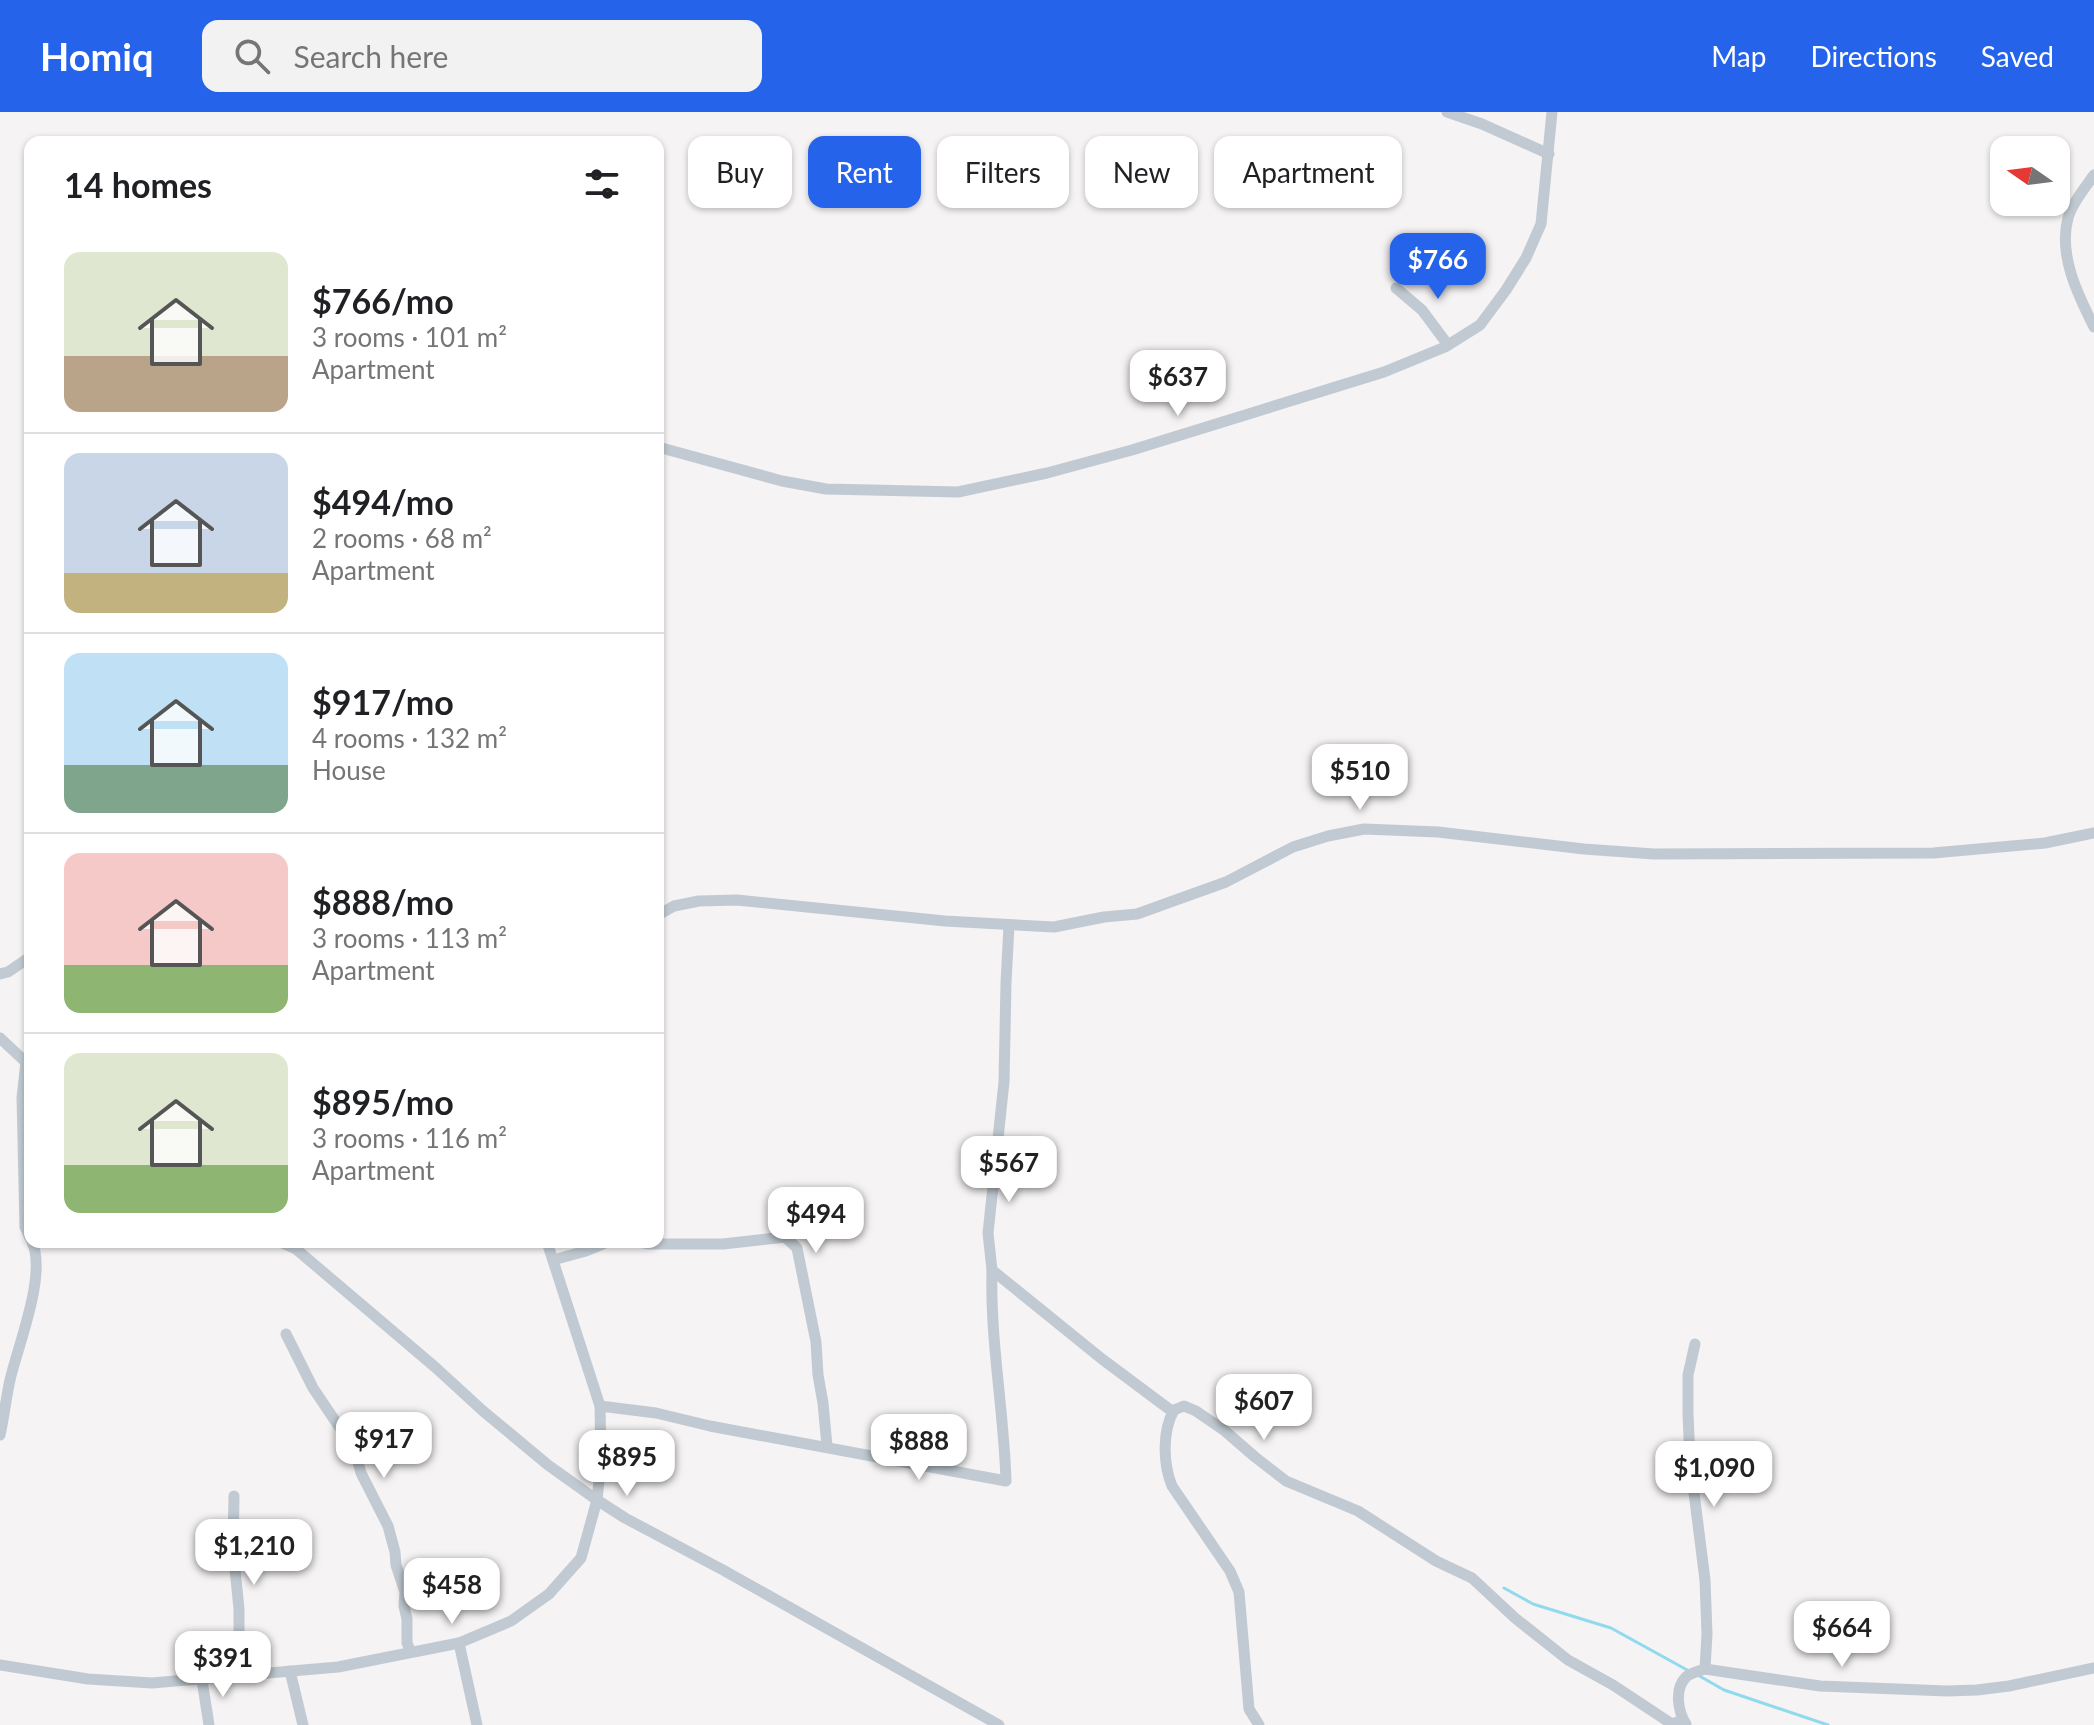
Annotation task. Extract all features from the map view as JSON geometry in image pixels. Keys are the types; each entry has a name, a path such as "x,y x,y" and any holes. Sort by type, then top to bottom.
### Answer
{"street":[{"path":"1447,112 1549,154"},
{"path":"664,449 782,481 826,489 958,492 1047,473 1187,434 1384,372 1448,345 1480,325 1506,290 1526,258 1541,224 1552,112"},
{"path":"2094,175 2068,217 2066,242 2071,275 2094,327"},
{"path":"1396,288 1422,310 1448,345"},
{"path":"664,912 674,906 699,901 737,900 945,921 1054,927 1137,914 1226,882 1293,847 1364,829 1438,832 1654,854 1933,853 2045,843 2094,833"},
{"path":"600,1406 656,1413 710,1426 1006,1481 988,1233 1004,1082 1009,925"},
{"path":"0,974 24,961"},
{"path":"0,1038 24,1060"},
{"path":"24,1086 24,1184"},
{"path":"664,1244 723,1244 785,1237 797,1248 816,1342 827,1446"},
{"path":"0,1435 10,1380 35,1286 35,1248"},
{"path":"294,1248 483,1411 548,1465 597,1500 999,1725"},
{"path":"0,1665 88,1679 152,1683 338,1667 459,1643 511,1621 549,1594 581,1558 597,1500 601,1461 600,1406 549,1248"},
{"path":"553,1260 593,1248"},
{"path":"992,1270 1173,1412"},
{"path":"286,1334 325,1409 348,1440 383,1515 405,1592 407,1643 411,1652"},
{"path":"1695,1344 1688,1375 1688,1414 1690,1461 1705,1580 1705,1669"},
{"path":"1259,1725 1249,1709 1239,1592 1230,1571 1168,1477 1166,1442 1169,1421 1173,1412 1184,1406 1225,1431 1286,1481 1358,1511 1436,1561 1472,1578 1515,1618 1568,1660 1672,1724 1685,1723 1679,1708 1679,1694 1685,1678 1705,1669 1820,1686 1947,1691 2009,1686 2094,1668"},
{"path":"234,1496 233,1549 239,1609 239,1676"},
{"path":"459,1643 477,1725"},
{"path":"290,1671 303,1725"},
{"path":"202,1680 209,1725"}],"waterway":[{"path":"1504,1588 1533,1604 1611,1628 1689,1671"},
{"path":"1696,1674 1724,1690 1828,1725"}]}
